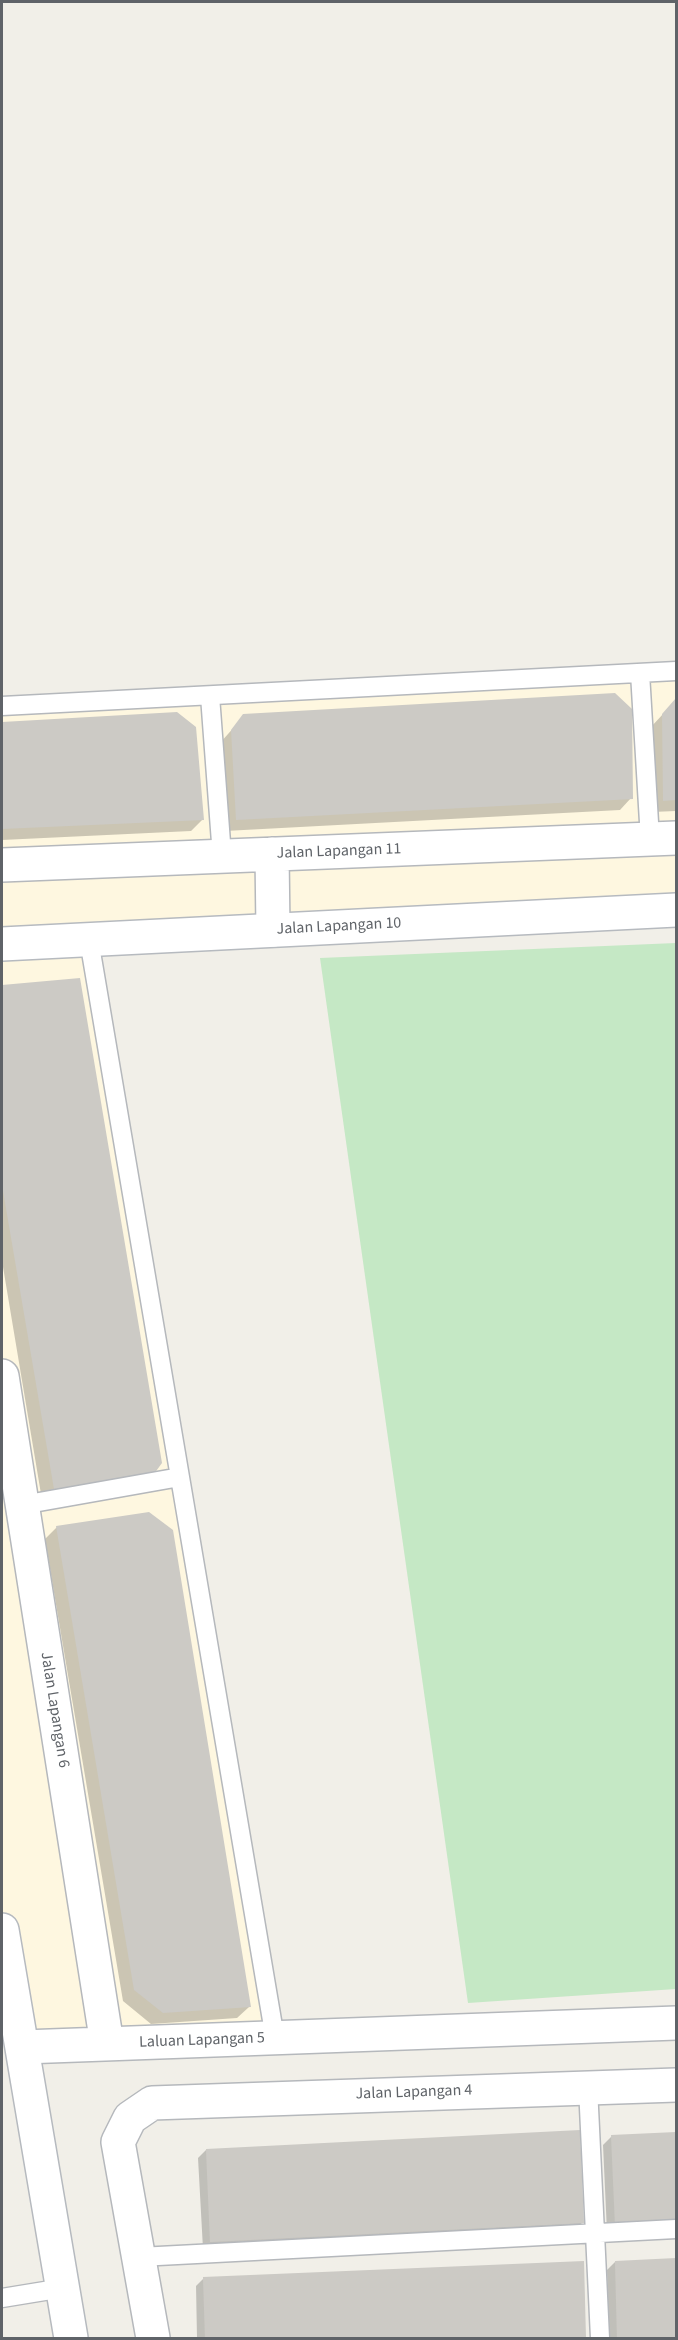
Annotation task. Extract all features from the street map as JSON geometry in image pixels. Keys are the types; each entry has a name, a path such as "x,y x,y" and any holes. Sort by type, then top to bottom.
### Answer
{"street":[{"name":"Jalan Lapangan 11","path":"2,865 663,839"},
{"path":"272,854 273,930"},
{"name":"Jalan Lapangan 10","path":"2,944 676,910"},
{"name":"Jalan Lapangan 6","path":"2,1376 12,1508 107,2044"},
{"path":"2,1930 71,2338"},
{"name":"Laluan Lapangan 5","path":"23,2047 676,2023"},
{"name":"Jalan Lapangan 4","path":"139,2257 118,2142 130,2118 152,2103 676,2085"},
{"path":"139,2257 153,2338"}],"lane":[{"path":"2,706 676,671"},
{"path":"639,673 663,839"},
{"path":"210,696 222,856"},
{"path":"89,940 275,2038"},
{"path":"12,1508 180,1477"},
{"path":"588,2087 600,2338"},
{"path":"139,2257 676,2229"},
{"path":"2,2298 63,2288"}],"shaded area":[{"path":"676,668 676,910 91,941 274,2029 28,2047 2,1908 2,702"}],"green space":[{"path":"676,943 676,1989 468,2003 320,958"}],"building":[{"path":"615,693 632,709 633,799 236,820 231,730 243,714"},
{"path":"676,698 676,800 663,801 662,714"},
{"path":"177,712 196,727 204,820 2,829 2,722"},
{"path":"80,978 162,1463 148,1482 55,1495 2,1185 2,985"},
{"path":"149,1512 173,1530 251,2007 163,2013 134,1990 56,1526"},
{"path":"580,2130 584,2223 210,2242 206,2149"},
{"path":"676,2132 676,2222 615,2225 611,2135"},
{"path":"676,2258 676,2338 617,2338 615,2261"},
{"path":"584,2261 586,2338 205,2338 203,2277"}]}
